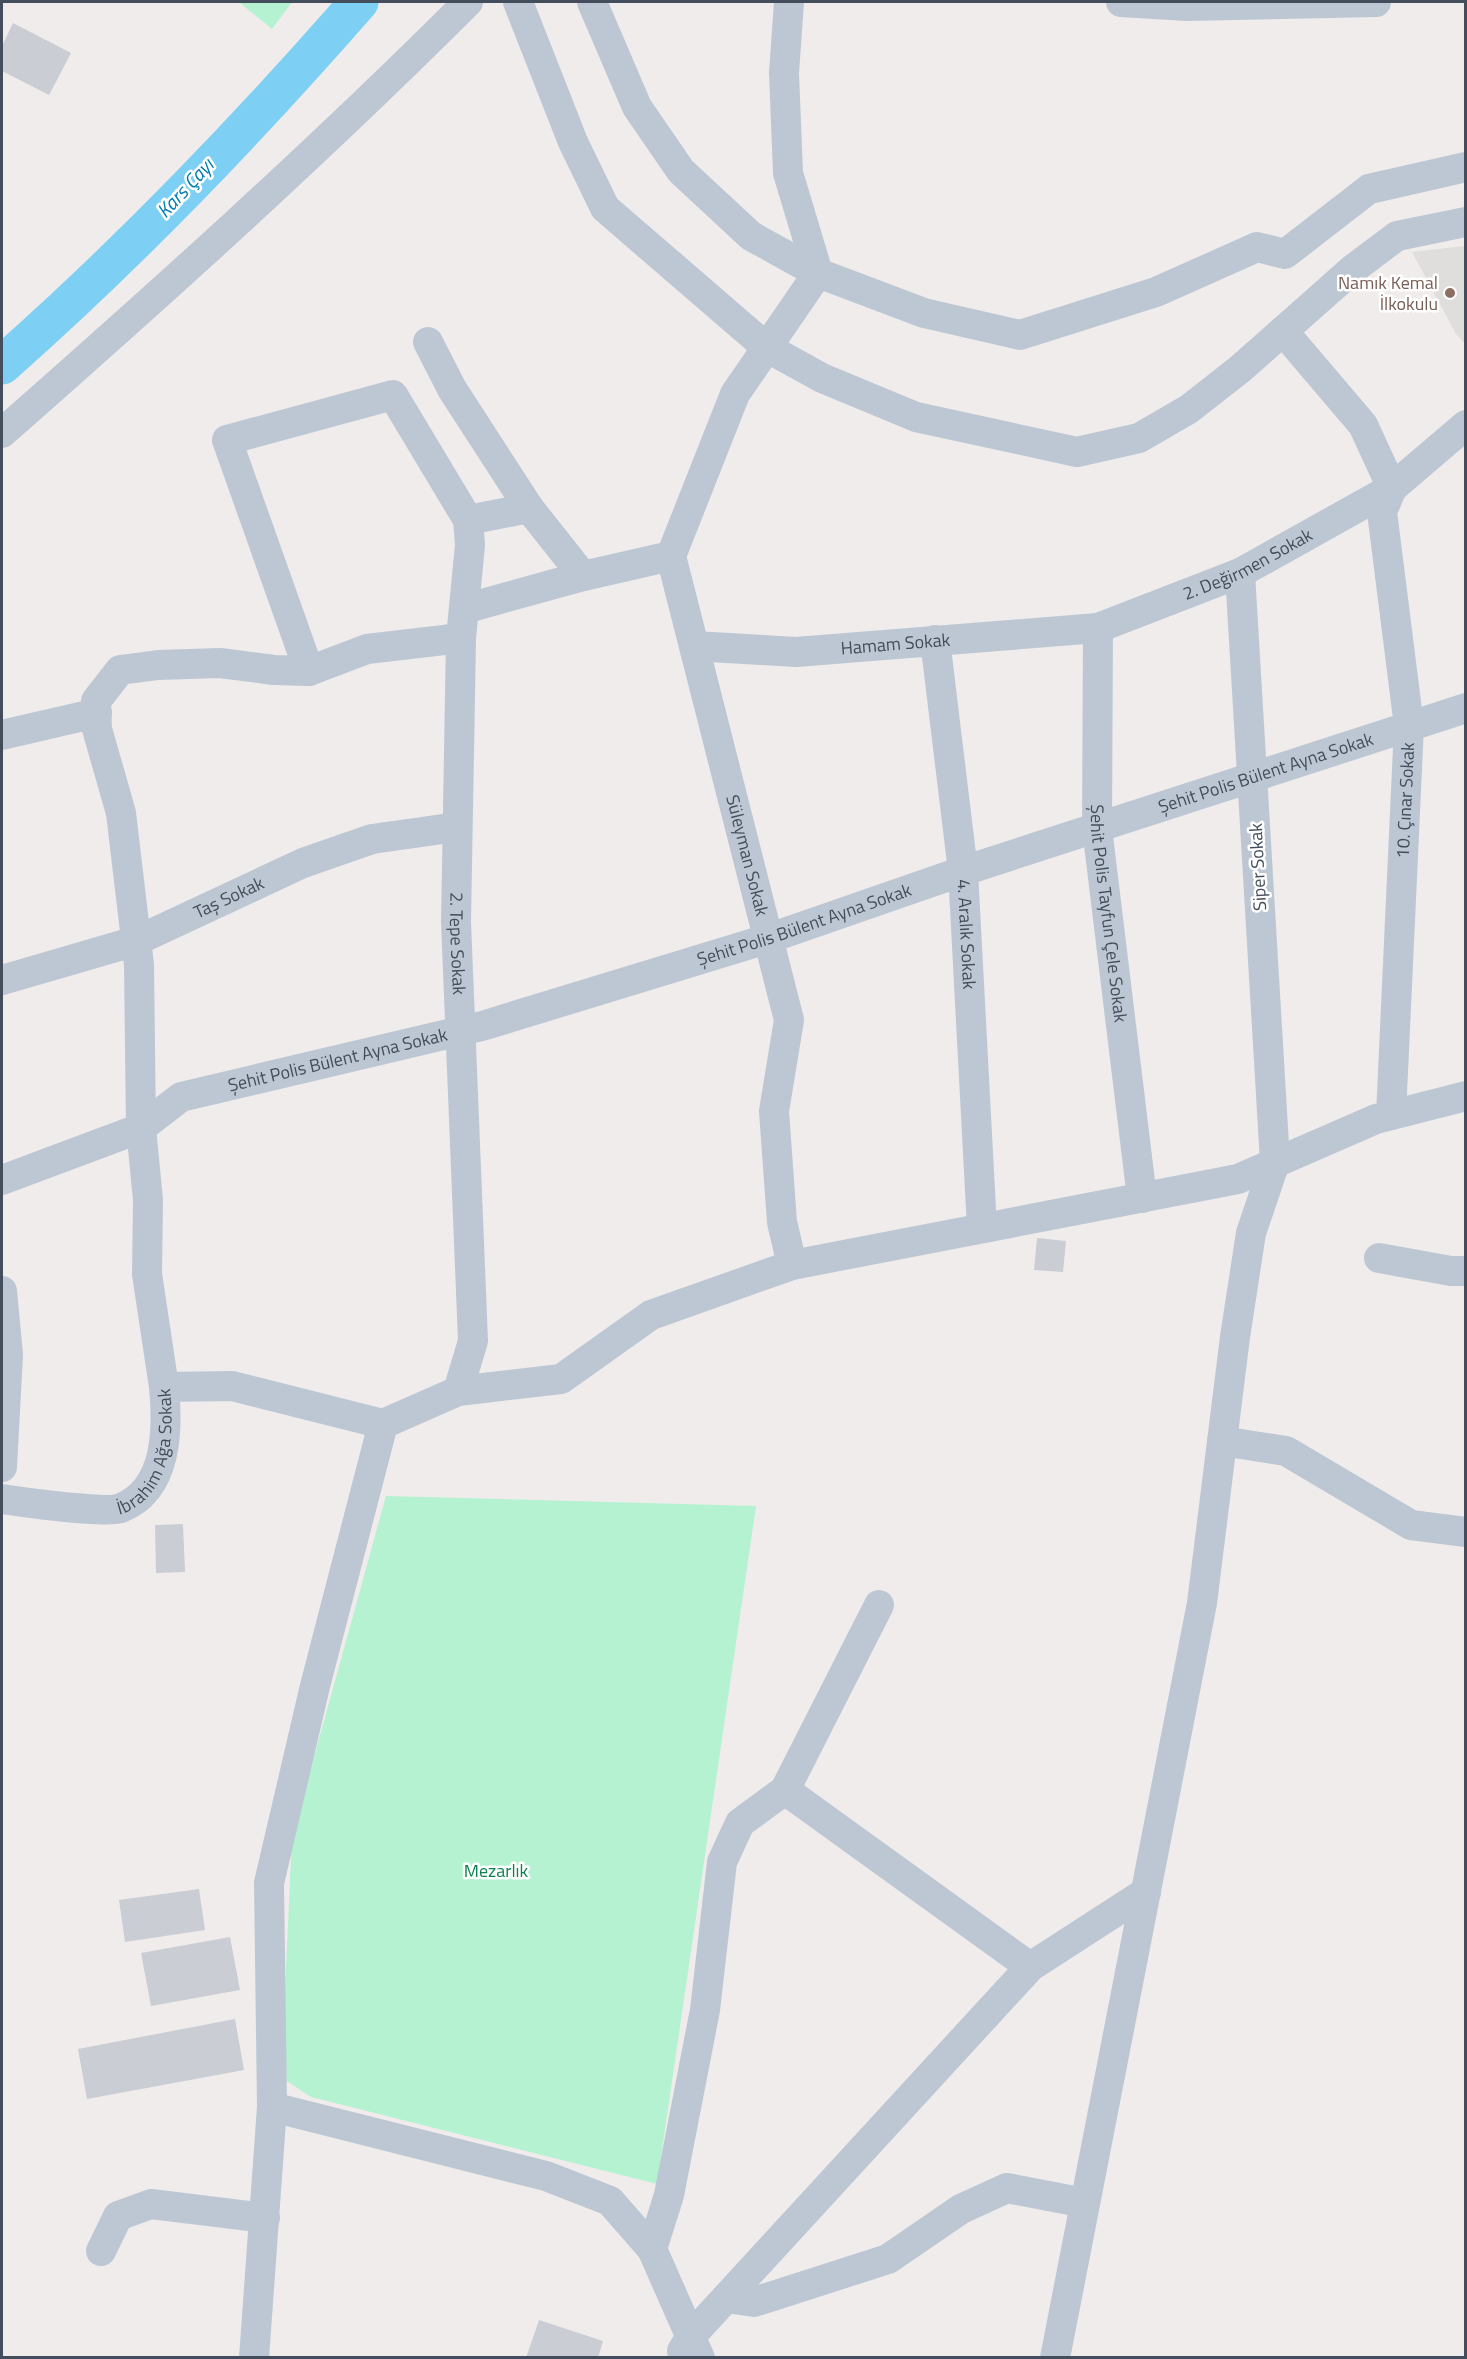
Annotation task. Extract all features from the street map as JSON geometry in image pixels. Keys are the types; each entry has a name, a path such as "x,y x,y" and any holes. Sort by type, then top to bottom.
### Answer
{"street":[{"path":"2,433 116,333 365,105 468,2"},
{"path":"518,2 573,142 604,208 766,347 822,378 916,417 1077,452 1139,438 1189,409 1353,269 1397,236 1466,222"},
{"path":"592,2 637,107 681,171 751,236 818,273 924,313 1020,335 1156,292 1257,248 1285,254 1369,189 1466,167"},
{"path":"789,2 784,73 788,173 818,273"},
{"path":"1121,2 1186,6 1376,2"},
{"path":"464,609 583,576 671,556 735,394 818,273"},
{"path":"1283,331 1363,426 1392,488"},
{"path":"428,342 452,389 529,508 583,576"},
{"path":"309,671 227,440 393,395 468,520 529,508"},
{"name":"2. Değirmen Sokak","path":"1098,628 1240,573 1392,488 1466,424"},
{"name":"10. Çınar Sokak","path":"1391,1115 1409,726 1382,512 1392,488"},
{"name":"2. Tepe Sokak","path":"458,1391 472,1341 456,922 461,638 470,545 468,520"},
{"name":"Süleyman Sokak","path":"671,556 789,1020 774,1111 782,1222 792,1265"},
{"name":"Siper Sokak","path":"1240,573 1275,1162"},
{"name":"Hamam Sokak","path":"694,646 796,652 1098,628"},
{"name":"Şehit Polis Tayfun Çele Sokak","path":"1098,628 1097,828 1142,1198"},
{"path":"164,1387 147,1274 148,1200 141,1128 139,965 121,813 97,729 96,700 120,670 158,665 220,663 274,670 309,671 367,649 461,638"},
{"name":"4. Aralık Sokak","path":"935,640 963,871 982,1228"},
{"name":"Şehit Polis Bülent Ayna Sokak","path":"2,1180 141,1128 181,1097 459,1031 770,938 963,871 1466,708"},
{"path":"2,735 96,713"},
{"name":"Taş Sokak","path":"2,980 136,941 303,863 372,839 458,827"},
{"path":"254,2358 272,2106 268,1882 315,1686 383,1424 458,1391 561,1379 651,1315 792,1265 1238,1179 1391,1115 1466,1096"},
{"path":"1055,2358 1202,1603 1251,1233 1275,1162"},
{"path":"1379,1258 1451,1271 1466,1271"},
{"path":"2,1291 8,1355 2,1467"},
{"name":"İbrahim Ağa Sokak","path":"2,1499 119,1509 141,1496 158,1471 168,1426 164,1387 232,1386 383,1424"},
{"path":"1222,1441 1286,1451 1412,1525 1466,1532"},
{"path":"652,2249 669,2195 705,2010 722,1862 740,1823 785,1790 879,1605"},
{"path":"785,1790 1030,1967"},
{"path":"690,2350 726,2298 1030,1967 1146,1892"},
{"path":"272,2106 546,2176 610,2201 652,2249 690,2350"},
{"path":"726,2298 754,2302 888,2259 961,2209 1007,2188 1085,2203"},
{"path":"101,2251 117,2216 151,2204 265,2218"}],"shaded area":[{"name":"Namık Kemal İlkokulu","path":"1466,246 1465,344 1456,334 1412,252"}],"green space":[{"path":"239,2 292,2 272,29"},
{"name":"Mezarlık","path":"386,1496 756,1506 657,2184 311,2097 281,2077 292,1837"}],"building":[{"path":"13,23 71,53 49,95 2,71 2,46"},
{"path":"1037,1238 1066,1241 1063,1272 1034,1270"},
{"path":"183,1524 185,1572 156,1573 155,1525"},
{"path":"199,1889 205,1930 125,1942 119,1900"},
{"path":"230,1937 240,1990 151,2006 141,1953"},
{"path":"235,2019 244,2070 87,2099 78,2049"},
{"path":"539,2320 603,2341 598,2358 526,2358"}],"waterway":[{"name":"Kars Çayı","path":"2,365 96,279 186,190 359,2"}],"place":[{"name":"Namık Kemal İlkokulu","path":"1450,293"}]}
